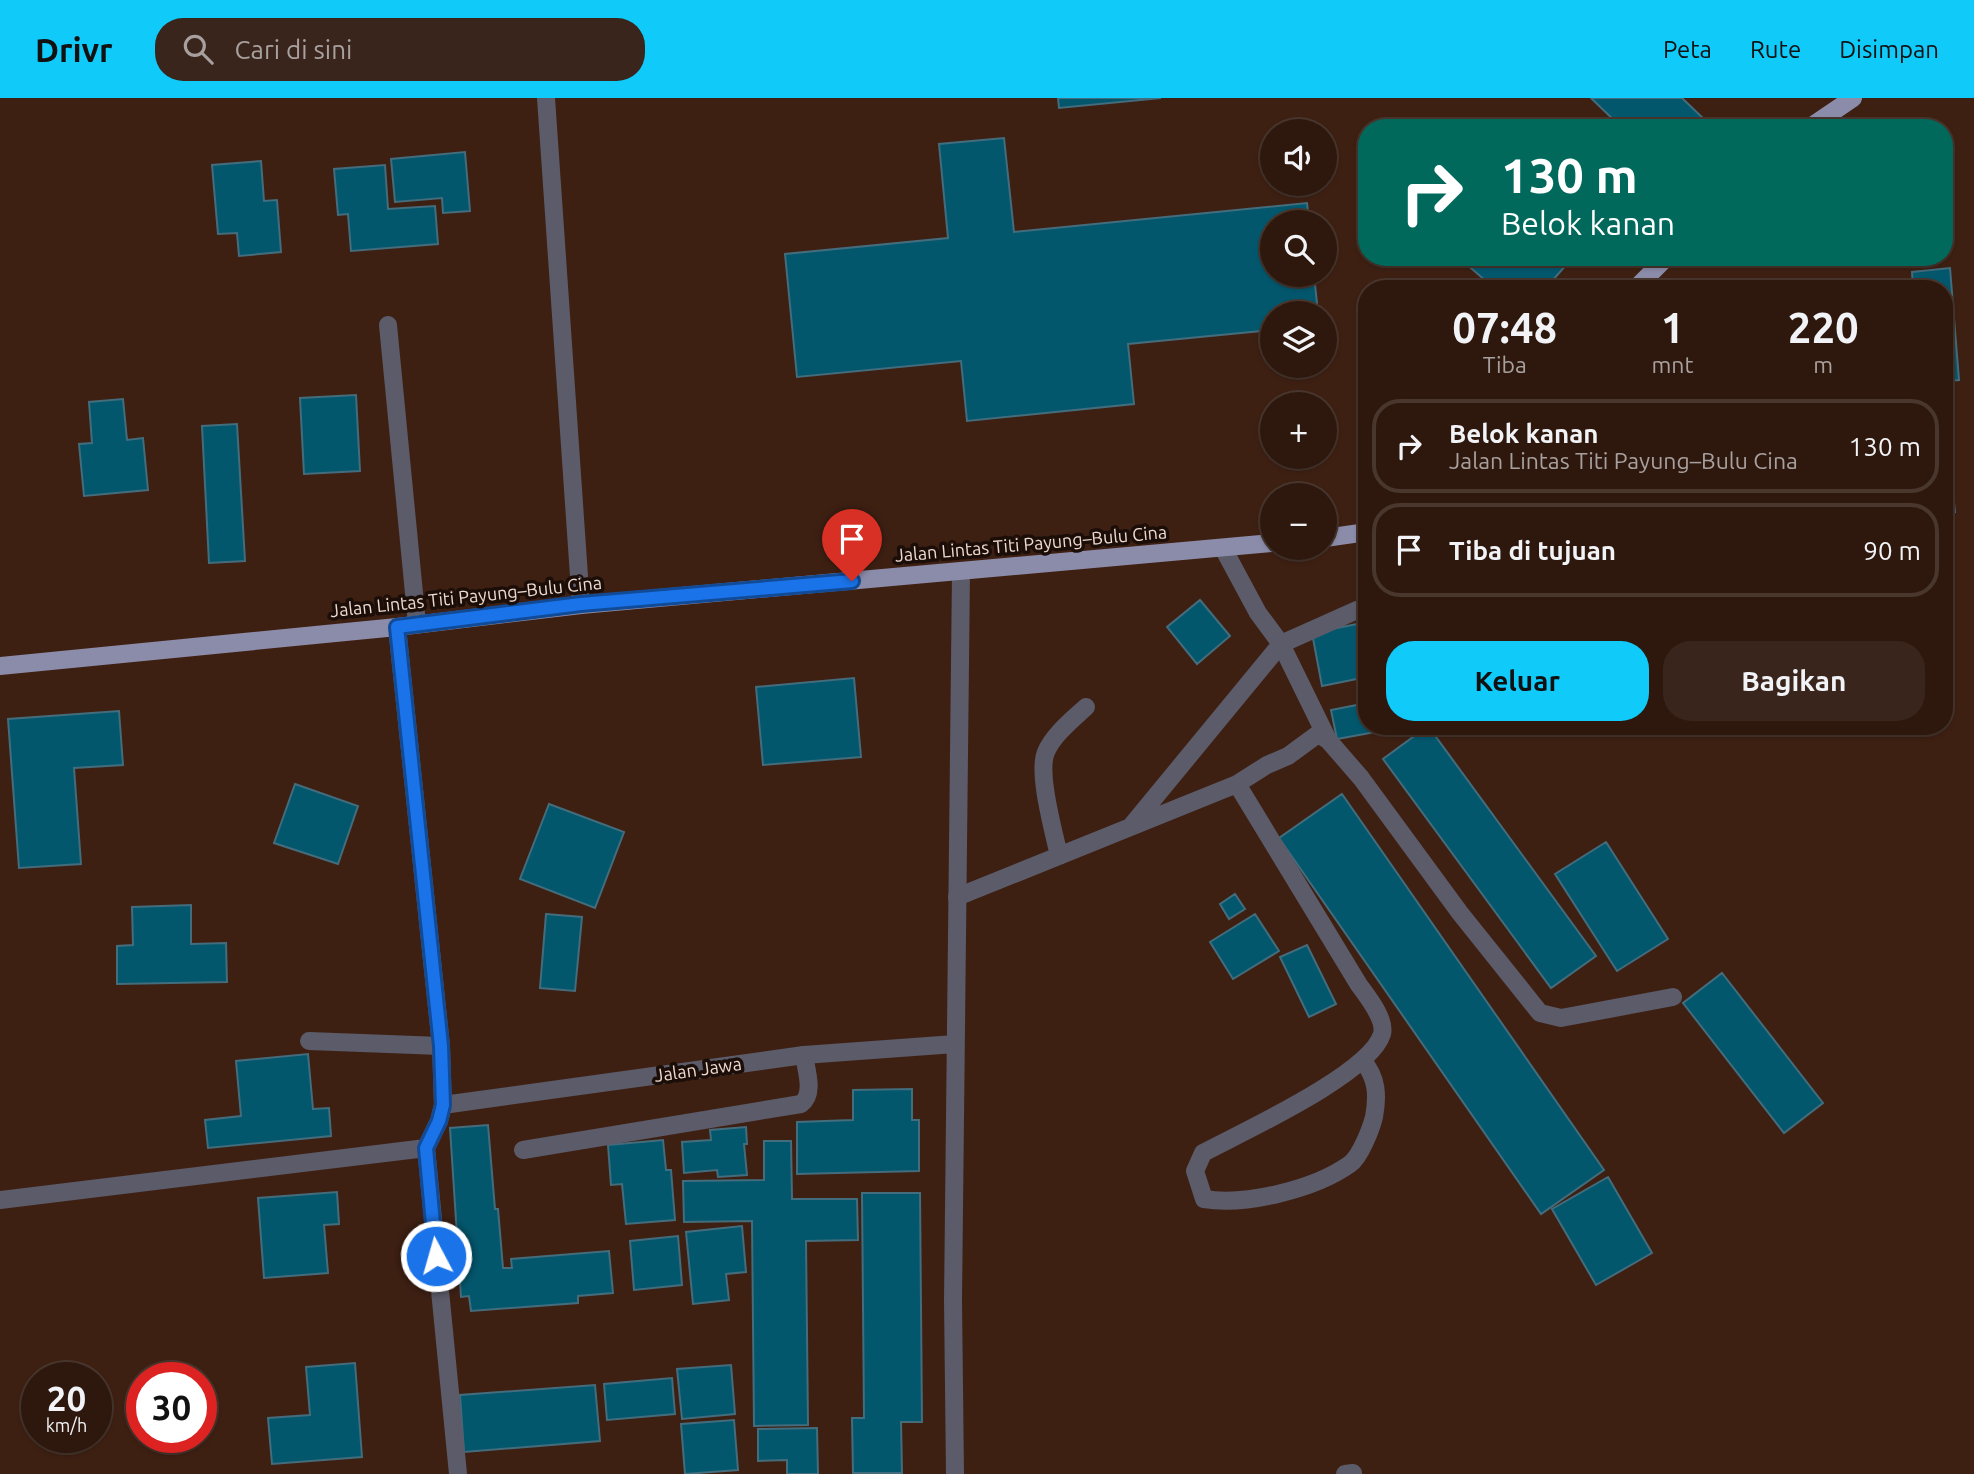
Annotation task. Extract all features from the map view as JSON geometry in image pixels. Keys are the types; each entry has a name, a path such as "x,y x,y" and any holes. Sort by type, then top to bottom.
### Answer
{"main road":[{"path":"1822,119 1853,98"},
{"path":"1644,280 1658,266"},
{"path":"1337,536 1358,533"},
{"name":"Jalan Lintas Titi Payung–Bulu Cina","path":"0,666 397,627 581,604 1260,544"}],"street":[{"path":"546,98 581,604"},
{"path":"388,326 417,624"},
{"path":"1223,548 1258,613 1281,644 1328,740 1361,778 1460,913 1541,1013 1561,1018 1673,997"},
{"path":"955,1474 953,1300 961,572"},
{"path":"1129,827 1281,644 1358,610"},
{"path":"397,627 441,1046 443,1105 439,1121 426,1148 458,1474"},
{"path":"1059,856 1043,762 1051,743 1086,707"},
{"path":"957,897 1237,784 1267,765 1288,756 1318,734 1328,740"},
{"path":"1237,784 1380,1019 1382,1034 1363,1061 1314,1094 1203,1153 1195,1171 1204,1199 1220,1202 1259,1198 1309,1185 1352,1163 1366,1140 1376,1107 1376,1085 1372,1072 1363,1061"},
{"path":"309,1041 441,1046"},
{"name":"Jalan Jawa","path":"443,1105 804,1055 955,1044"},
{"path":"523,1150 801,1104 806,1101 809,1092 804,1055"},
{"path":"0,1200 426,1148"},
{"path":"1345,1474 1353,1473"}],"building":[{"path":"1058,98 1161,98 1059,108"},
{"path":"1591,98 1682,98 1704,119 1613,119"},
{"path":"1004,138 1014,232 1307,203 1308,210 1260,210 1260,287 1315,287 1317,301 1260,301 1260,331 1128,344 1134,404 967,421 961,361 797,377 785,254 948,238 939,144"},
{"path":"465,152 470,211 443,213 442,198 395,202 391,159"},
{"path":"261,161 264,201 277,200 281,252 239,256 237,233 218,234 212,165"},
{"path":"385,165 388,209 435,206 438,244 351,251 348,214 338,215 334,169"},
{"path":"1469,266 1565,266 1553,280 1485,280"},
{"path":"1950,268 1951,280 1912,280 1912,272"},
{"path":"1953,305 1959,380 1953,380"},
{"path":"356,395 360,471 304,474 300,398"},
{"path":"123,399 127,440 143,438 148,490 84,496 79,444 92,443 89,402"},
{"path":"237,424 245,561 209,563 202,426"},
{"path":"1200,600 1230,636 1197,664 1167,627"},
{"path":"1358,624 1358,679 1322,686 1312,633"},
{"path":"854,678 861,757 763,765 756,687"},
{"path":"1358,705 1359,735 1337,739 1331,710"},
{"path":"119,711 123,765 74,768 81,864 19,868 8,719"},
{"path":"1416,735 1435,735 1596,956 1551,988 1383,759"},
{"path":"295,784 358,806 338,864 274,843"},
{"path":"1342,794 1604,1170 1541,1214 1279,838"},
{"path":"549,804 624,832 595,908 520,879"},
{"path":"1606,842 1668,939 1617,971 1555,874"},
{"path":"1235,894 1245,909 1229,919 1220,904"},
{"path":"191,905 191,944 226,943 227,982 117,984 117,946 133,945 132,907"},
{"path":"546,914 582,917 575,991 540,988"},
{"path":"1255,914 1279,951 1233,979 1210,942"},
{"path":"1307,945 1336,1004 1309,1017 1280,957"},
{"path":"1722,973 1823,1103 1784,1133 1683,1003"},
{"path":"308,1054 313,1109 329,1108 331,1136 208,1148 205,1120 241,1116 236,1061"},
{"path":"912,1089 912,1120 919,1120 919,1171 797,1174 797,1122 853,1120 853,1090"},
{"path":"488,1125 503,1268 512,1268 511,1259 609,1251 613,1293 578,1296 578,1303 471,1311 469,1296 461,1297 450,1128"},
{"path":"746,1127 747,1144 744,1144 747,1175 718,1177 717,1170 684,1173 682,1142 711,1140 710,1130"},
{"path":"663,1140 666,1170 671,1170 675,1220 626,1224 622,1184 611,1185 608,1145"},
{"path":"764,1141 791,1141 792,1199 857,1199 858,1240 806,1241 808,1425 754,1426 752,1221 684,1222 683,1181 764,1180"},
{"path":"1608,1177 1652,1253 1596,1285 1552,1209"},
{"path":"337,1192 339,1224 324,1225 328,1273 264,1278 258,1198"},
{"path":"862,1193 920,1193 922,1422 901,1422 902,1473 853,1473 852,1418 864,1418"},
{"path":"742,1226 746,1272 726,1274 729,1300 693,1304 686,1232"},
{"path":"678,1236 682,1285 634,1290 630,1241"},
{"path":"355,1363 362,1457 272,1464 268,1418 310,1415 306,1367"},
{"path":"731,1365 735,1414 682,1419 677,1369"},
{"path":"672,1378 675,1414 607,1420 604,1384"},
{"path":"595,1385 600,1441 464,1452 460,1395"},
{"path":"734,1420 738,1470 685,1474 681,1424"},
{"path":"817,1428 818,1474 787,1474 787,1460 758,1461 758,1429"}],"route":[{"path":"436,1256 426,1148 439,1121 443,1105 441,1046 397,627 581,604 852,581"}]}
